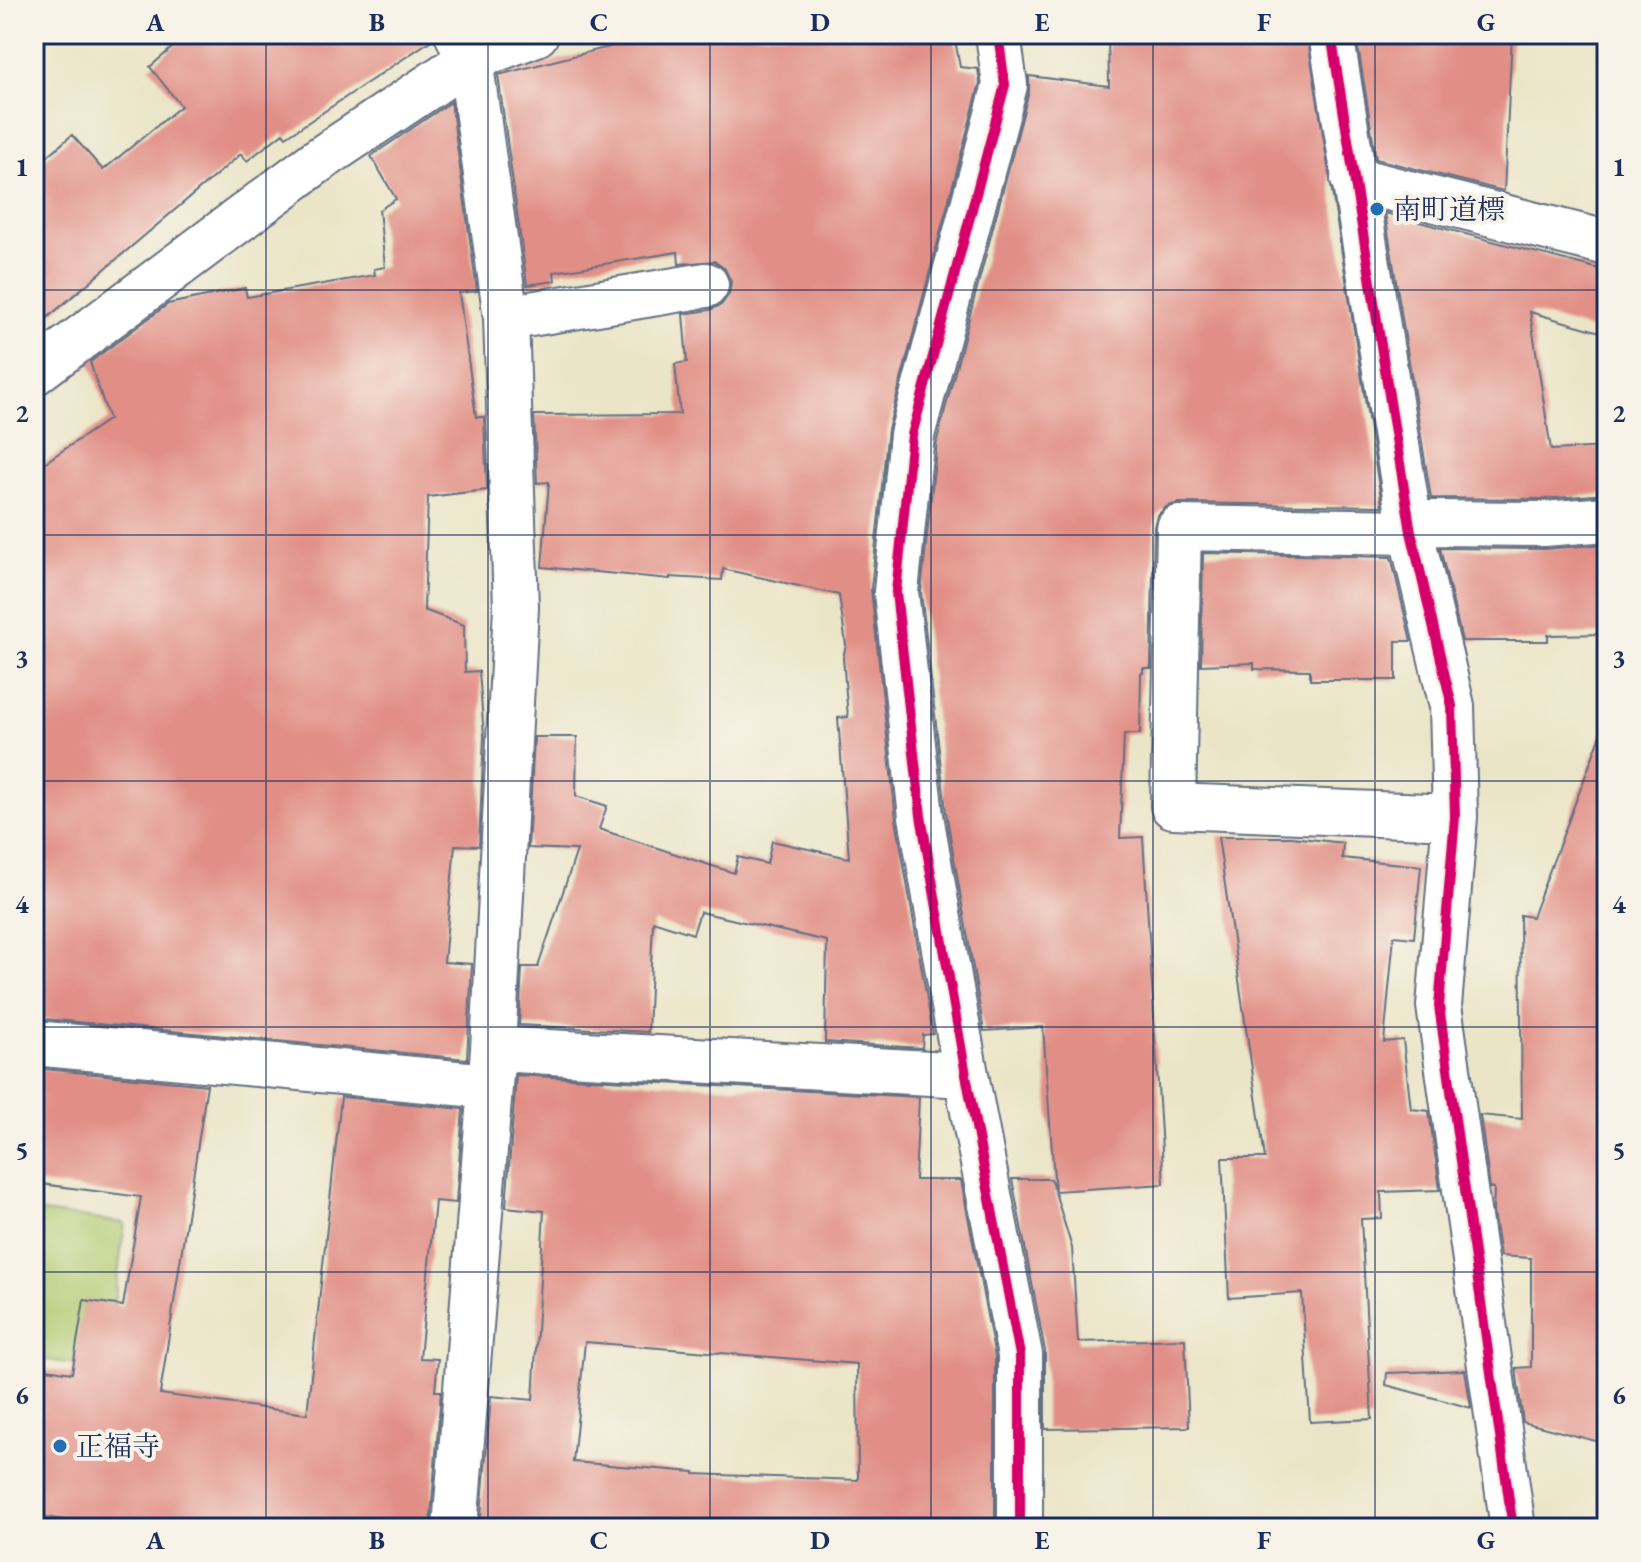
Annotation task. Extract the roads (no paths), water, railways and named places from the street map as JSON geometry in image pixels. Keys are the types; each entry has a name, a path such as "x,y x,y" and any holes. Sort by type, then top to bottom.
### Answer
{"street":[{"path":"34,373 464,47 536,34"},
{"path":"998,34 1005,85 912,435 896,592 921,816 966,1075 1020,1355 1020,1528"},
{"path":"1331,34 1411,532 1452,706 1455,817 1439,1006 1513,1528"},
{"path":"455,1528 490,1068 516,607 506,318 464,47"},
{"path":"1353,179 1607,243"},
{"path":"506,318 706,285"},
{"path":"1455,817 1173,806 1179,528 1411,532 1432,523 1544,524 1607,519"},
{"path":"34,1043 490,1068 966,1075"}],"place":[{"name":"南町道標","path":"1377,209"},
{"name":"正福寺","path":"60,1446"}]}
